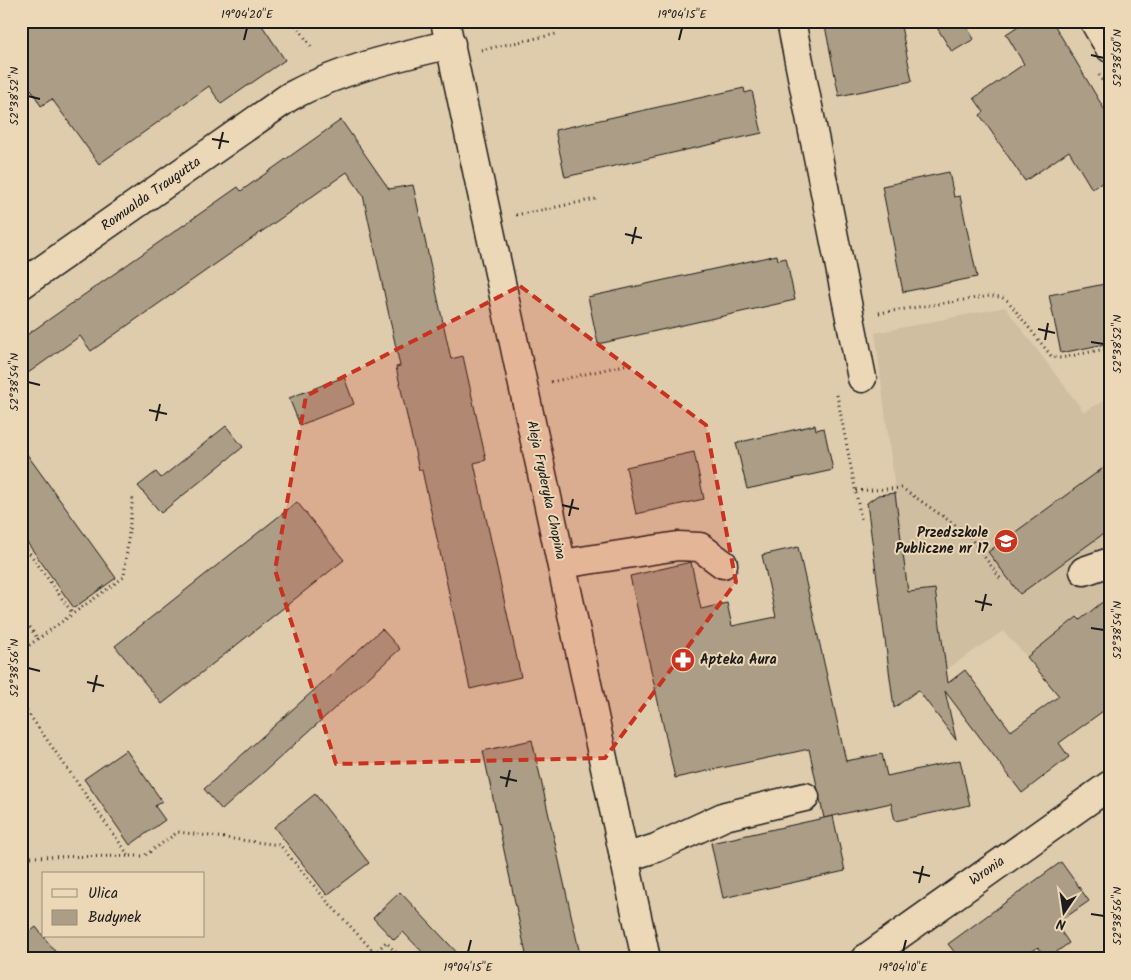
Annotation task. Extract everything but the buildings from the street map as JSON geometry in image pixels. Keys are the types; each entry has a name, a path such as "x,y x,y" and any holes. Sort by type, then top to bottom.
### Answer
{"street":[{"path":"791,21 862,378"},
{"path":"1094,21 1110,48"},
{"name":"Aleja Fryderyka Chopina","path":"450,41 646,959"},
{"name":"Romualda Traugutta","path":"21,285 289,97 313,84 342,73 450,41"},
{"path":"562,564 678,546 700,547 723,564"},
{"path":"1084,571 1110,562"},
{"name":"Wronia","path":"865,959 1110,785"},
{"path":"624,858 656,848 724,816 805,797"}],"path":[{"path":"293,21 313,49"},
{"path":"450,41 556,34"},
{"path":"488,221 596,199"},
{"path":"850,318 990,296 1001,297 1014,307 1052,357 1061,358 1110,348"},
{"path":"524,388 633,363"},
{"path":"836,388 861,519"},
{"path":"856,491 902,488 967,533 1000,578"},
{"path":"21,651 124,577 132,496"},
{"path":"21,541 73,614"},
{"path":"21,615 38,639"},
{"path":"21,703 129,856"},
{"path":"21,857 144,856 178,832 280,845 325,899 375,953 386,942 402,959"}],"highlighted area":[{"path":"520,286 706,425 736,582 605,758 336,764 275,570 306,396"}],"shaded area":[{"name":"Przedszkole Publiczne nr 17","path":"1005,307 1084,412 1110,397 1110,596 1080,620 1077,617 1027,657 1003,631 921,687 945,659 936,589 908,592 875,333"}],"place":[{"name":"Przedszkole Publiczne nr 17","path":"1006,541"},
{"name":"Apteka Aura","path":"683,660"}]}
